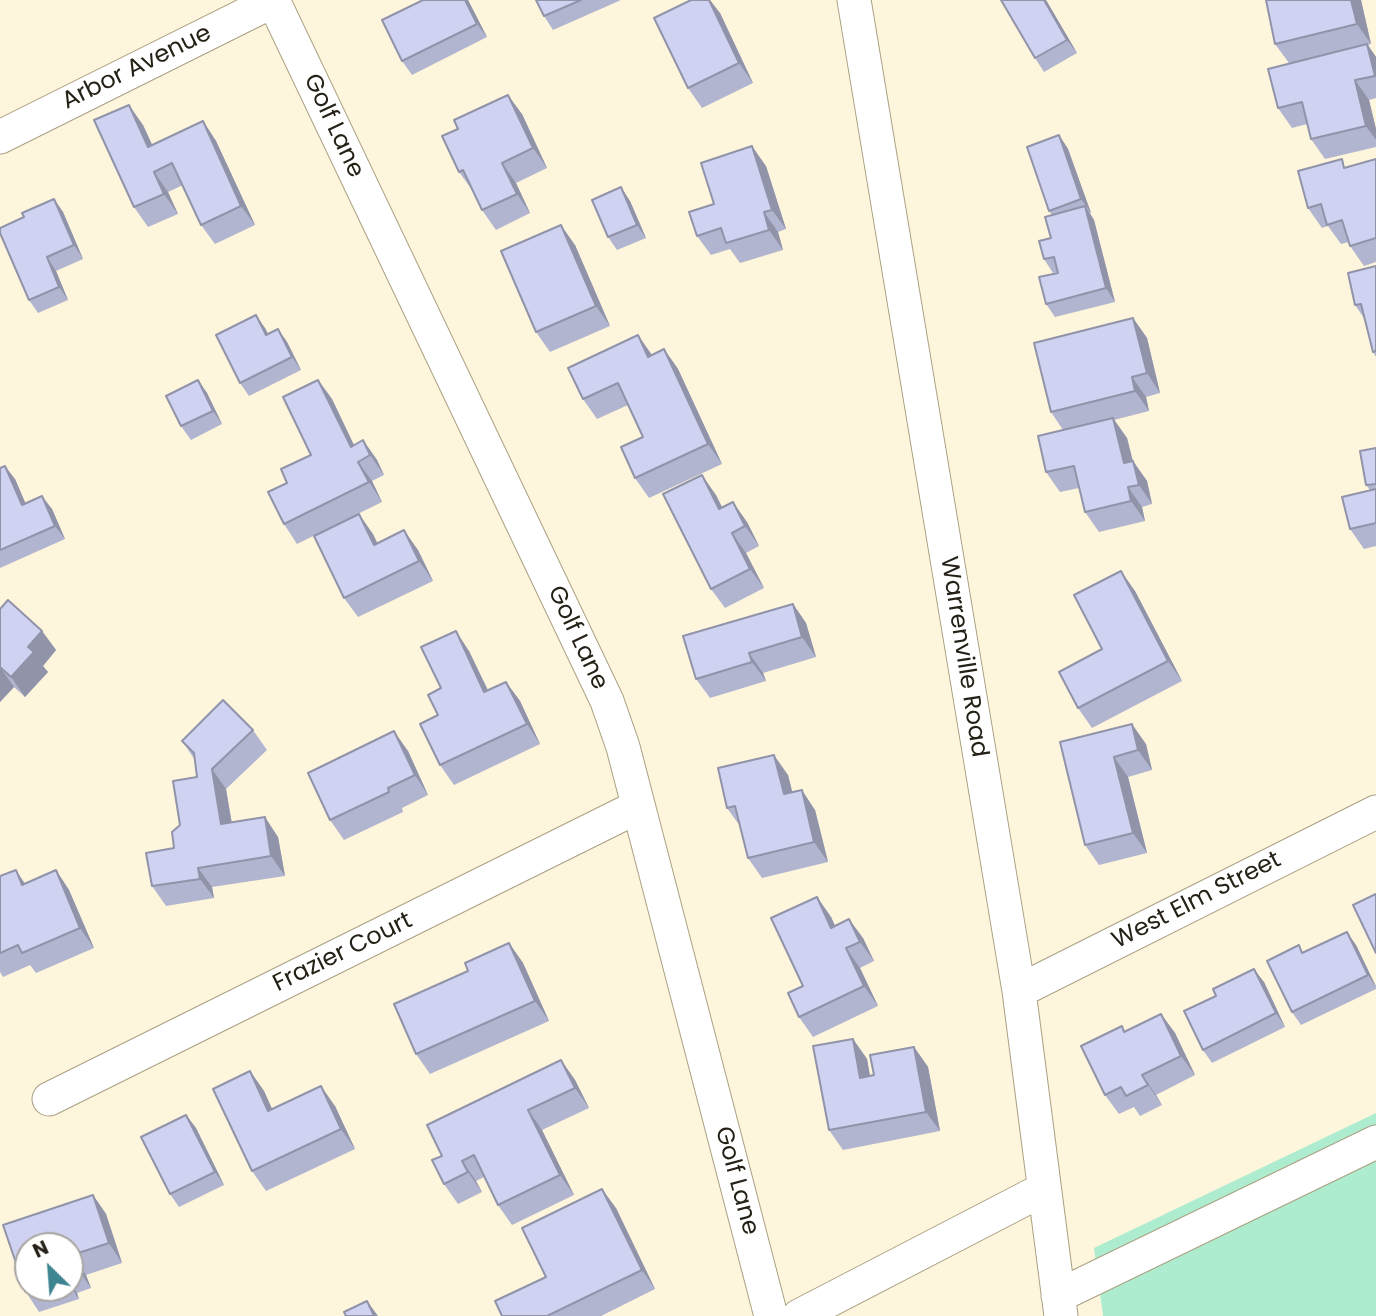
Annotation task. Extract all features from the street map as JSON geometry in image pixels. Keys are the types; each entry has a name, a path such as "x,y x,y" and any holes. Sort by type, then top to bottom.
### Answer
{"street":[{"name":"Arbor Avenue","path":"0,137 274,0"},
{"name":"Golf Lane","path":"274,0 607,701 623,747 771,1316"},
{"name":"Warrenville Road","path":"854,0 1019,991 1059,1306"},
{"name":"Frazier Court","path":"49,1099 637,807"},
{"name":"West Elm Street","path":"1019,991 1376,811"},
{"path":"1059,1306 1376,1142"},
{"path":"799,1316 1044,1189"}],"green space":[{"path":"1376,1113 1376,1316 1103,1316 1094,1248"}],"building":[{"path":"423,0 465,0 477,24 402,61 382,20"},
{"path":"536,0 581,0 544,16"},
{"path":"691,0 709,0 739,63 688,88 654,18"},
{"path":"1001,0 1044,0 1067,40 1035,58"},
{"path":"1266,0 1351,0 1357,24 1275,44"},
{"path":"1367,44 1375,76 1355,80 1366,126 1311,139 1302,102 1278,108 1268,69"},
{"path":"508,95 533,148 502,163 517,194 482,210 463,170 459,172 442,136 458,129 454,120"},
{"path":"129,105 148,147 203,121 241,206 201,225 172,163 154,172 164,194 134,207 94,120"},
{"path":"1059,135 1081,199 1049,211 1027,147"},
{"path":"752,146 772,210 764,212 769,230 726,243 721,228 697,236 689,212 714,204 701,163"},
{"path":"1342,159 1344,168 1376,159 1376,238 1350,246 1342,220 1327,225 1321,204 1308,208 1298,171"},
{"path":"621,187 637,225 608,237 592,200"},
{"path":"54,199 74,245 47,257 59,287 29,300 0,228 24,217 22,213"},
{"path":"1085,206 1106,288 1046,304 1039,277 1058,273 1054,257 1044,259 1039,241 1051,238 1045,217"},
{"path":"561,225 596,306 536,332 501,251"},
{"path":"1376,266 1376,351 1373,352 1361,304 1355,305 1348,273"},
{"path":"256,315 266,335 278,329 292,357 240,383 216,335"},
{"path":"1133,318 1147,373 1132,377 1135,391 1051,412 1034,343"},
{"path":"638,335 648,357 664,349 708,444 635,478 621,447 643,437 618,383 583,399 568,368"},
{"path":"198,380 213,411 181,426 166,396"},
{"path":"318,380 351,447 363,440 370,455 358,462 369,482 284,524 268,492 287,483 281,469 311,455 283,397"},
{"path":"1113,418 1124,463 1133,461 1139,485 1128,487 1131,501 1085,512 1074,466 1046,472 1038,436"},
{"path":"1376,448 1376,484 1366,485 1360,451"},
{"path":"5,466 22,505 42,496 55,526 0,550 0,468"},
{"path":"702,475 719,509 733,502 745,526 732,533 750,569 711,589 663,494"},
{"path":"1376,489 1376,523 1350,529 1342,497"},
{"path":"359,514 374,545 404,530 419,561 344,598 314,536"},
{"path":"1121,571 1168,661 1078,708 1059,672 1102,649 1074,595"},
{"path":"8,600 42,631 28,647 34,652 11,677 0,667 0,609"},
{"path":"793,604 802,637 749,653 752,662 696,679 683,636"},
{"path":"456,631 484,692 506,682 527,724 440,765 420,724 438,715 428,695 441,688 421,647"},
{"path":"223,700 253,730 212,769 221,824 265,817 271,856 198,868 200,879 152,886 146,853 174,848 172,832 180,825 173,781 197,777 194,753 182,741"},
{"path":"1132,724 1138,750 1114,757 1133,833 1085,845 1060,742"},
{"path":"394,731 415,775 388,788 389,792 330,820 308,773"},
{"path":"774,755 784,794 802,790 814,842 748,858 735,806 727,808 718,768"},
{"path":"16,870 22,885 56,870 80,928 22,953 18,945 0,953 0,876"},
{"path":"1376,894 1376,953 1353,905"},
{"path":"817,897 831,928 849,919 860,942 846,948 864,986 799,1017 788,993 803,986 771,918"},
{"path":"1347,932 1368,975 1292,1012 1267,961 1299,945 1302,953"},
{"path":"509,943 535,1001 416,1054 394,1004 468,971 465,963"},
{"path":"1254,969 1276,1013 1203,1050 1184,1011 1216,996 1213,989"},
{"path":"1161,1014 1181,1056 1142,1075 1148,1085 1126,1096 1121,1087 1105,1095 1081,1046 1122,1026 1124,1032"},
{"path":"853,1039 860,1078 874,1075 870,1055 914,1047 926,1112 829,1130 813,1046"},
{"path":"561,1060 575,1088 528,1110 560,1175 498,1205 474,1155 462,1161 468,1172 444,1184 432,1160 442,1156 427,1125"},
{"path":"250,1071 268,1111 321,1086 341,1129 252,1171 213,1089"},
{"path":"186,1115 215,1172 170,1194 141,1137"},
{"path":"602,1189 642,1270 547,1316 502,1316 495,1301 546,1277 522,1228"},
{"path":"93,1195 109,1243 84,1251 84,1232 14,1232 14,1257 3,1225"},
{"path":"367,1301 374,1316 346,1316 344,1312"}]}
